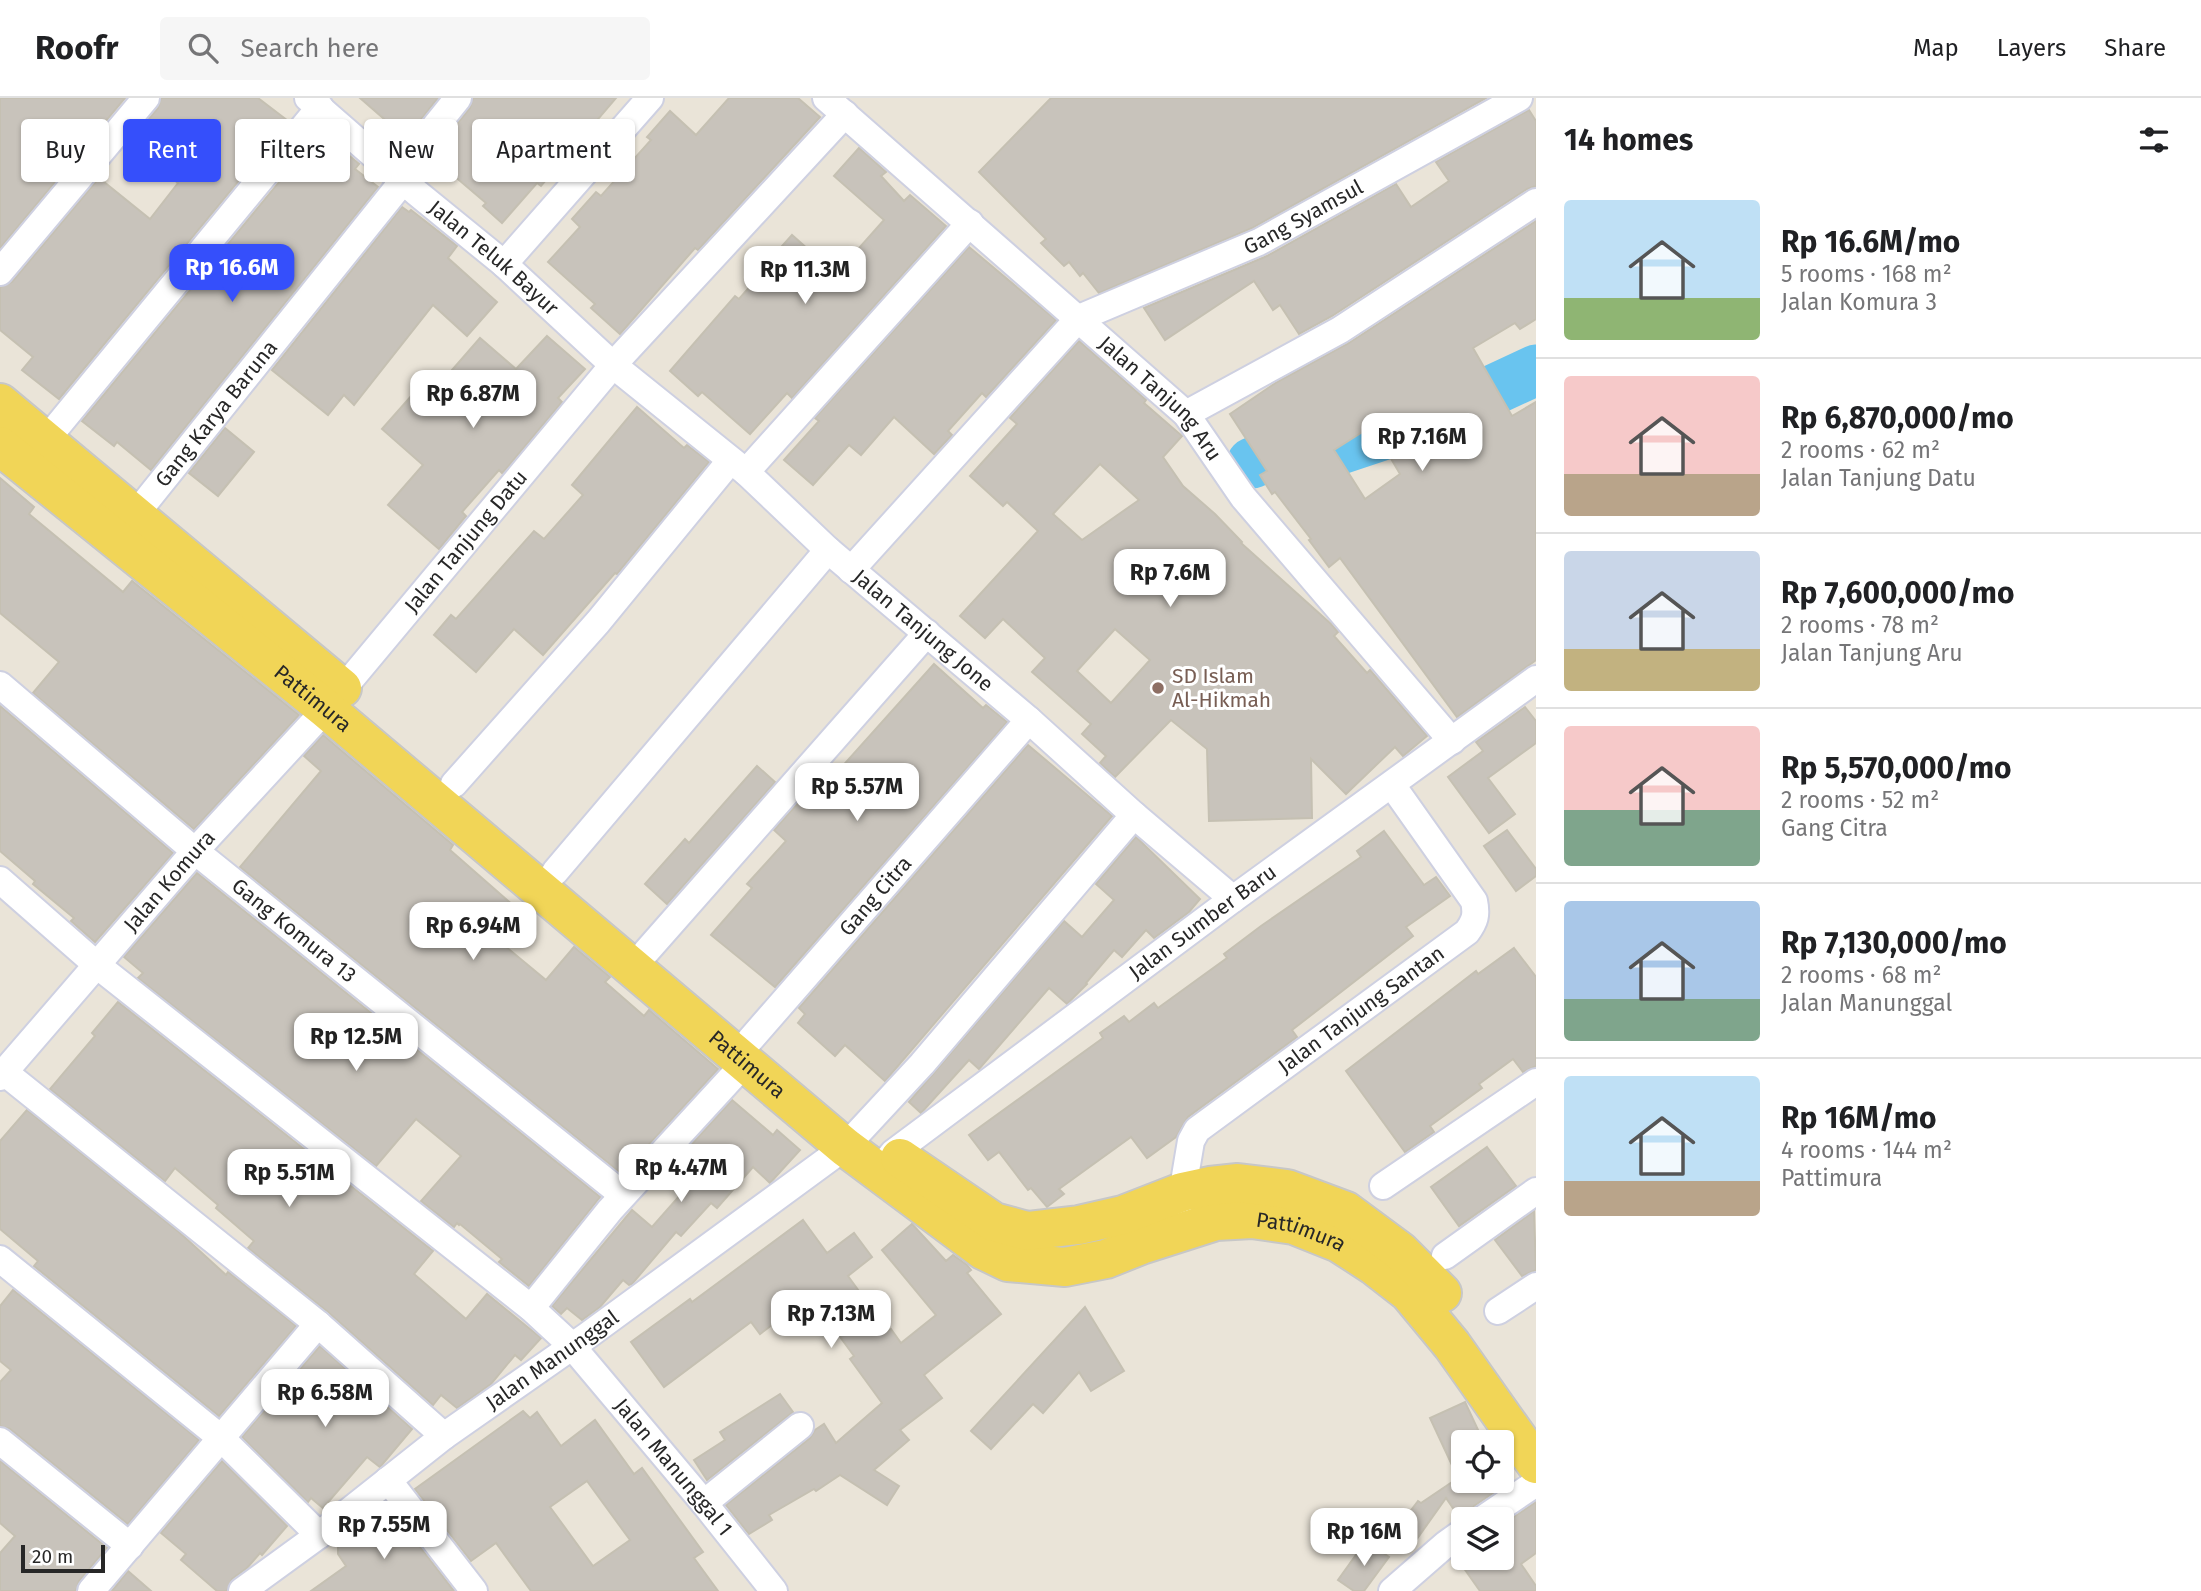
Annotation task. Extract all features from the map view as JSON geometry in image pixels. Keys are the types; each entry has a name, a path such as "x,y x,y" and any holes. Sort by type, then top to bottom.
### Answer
{"main road":[{"name":"Pattimura","path":"0,403 135,515 334,699 436,804 634,968 748,1051 885,1162 983,1251 1008,1262 1065,1267 1106,1259 1216,1221 1252,1219 1294,1225 1339,1243 1409,1293 1452,1345 1536,1464"},
{"name":"Pattimura","path":"0,446 334,699 454,784 646,952 748,1051"},
{"name":"Pattimura","path":"885,1162 994,1222 1027,1231 1079,1225 1123,1215 1182,1192 1238,1183 1287,1189 1346,1210 1424,1273 1472,1327 1536,1419"}],"street":[{"path":"0,272 146,98"},
{"name":"Gang Karya Baruna","path":"443,119 458,98"},
{"path":"504,264 650,98"},
{"name":"Gang Syamsul","path":"1079,318 1259,242 1520,98"},
{"path":"46,440 314,103"},
{"name":"Jalan Teluk Bayur","path":"314,103 364,147"},
{"name":"Jalan Tanjung Aru","path":"836,106 1186,414 1243,497 1452,741"},
{"name":"Jalan Tanjung Datu","path":"334,699 613,365 836,106"},
{"name":"Gang Karya Baruna","path":"135,515 397,182"},
{"name":"Jalan Teluk Bayur","path":"405,182 504,264 613,365"},
{"path":"1186,414 1340,330 1536,202"},
{"path":"454,784 738,466 970,223"},
{"path":"851,570 1079,318"},
{"name":"Jalan Tanjung Jone","path":"613,365 738,466 828,550 927,632 1233,899"},
{"path":"555,872 828,550"},
{"path":"646,952 927,632"},
{"name":"Jalan Sumber Baru","path":"885,1162 1233,899 1536,679"},
{"name":"Gang Komura 13","path":"0,685 195,851 623,1195"},
{"name":"Jalan Komura","path":"2,1075 195,851 334,699"},
{"name":"Gang Citra","path":"531,1308 623,1195 1029,720"},
{"name":"Jalan Tanjung Santan","path":"1176,1233 1191,1140 1197,1130 1474,924 1477,914 1474,901 1392,785"},
{"name":"Jalan Manunggal","path":"253,1588 444,1436 854,1138 922,1064 1135,815"},
{"name":"Jalan Manunggal 1","path":"0,880 98,966 531,1308 572,1345 774,1591"},
{"path":"2,1075 318,1324 444,1436"},
{"path":"1383,1186 1536,1082"},
{"path":"1444,1256 1536,1191"},
{"path":"0,1259 221,1438 319,1535"},
{"path":"1498,1311 1536,1286"},
{"path":"91,1591 318,1324"},
{"path":"704,1503 800,1426"},
{"path":"0,1441 130,1546"},
{"path":"388,1480 474,1591"},
{"path":"1501,1507 1536,1483"},
{"path":"1392,1591 1451,1540"}],"building":[{"path":"0,98 125,98 108,119 21,119 21,182 55,182 0,248"},
{"path":"161,98 258,98 285,119 235,119 235,182 238,182 59,399 22,370 33,357 0,330 0,287 12,282 96,182 104,182 150,219 177,182 221,182 221,119 149,119 158,108"},
{"path":"360,98 438,98 421,119 384,119"},
{"path":"473,98 616,98 598,119 472,119 472,182 544,182 541,186 537,183 502,223 483,206 486,203 458,179 458,123 470,108"},
{"path":"729,98 798,98 820,117 698,250 695,248 620,334 591,308 595,304 548,262 580,227 572,219 596,192 601,196 614,182 635,182 635,158 651,140 647,137 670,111 696,135"},
{"path":"1051,98 1486,98 1252,228 1099,293 1083,273 1080,276 1069,262 1064,266 1041,243 1046,239 979,172"},
{"path":"1529,110 1536,121 1536,186 1527,189 1332,316 1299,334 1280,305 1273,310 1254,281 1165,340 1144,308 1267,256 1396,184 1411,207 1449,181 1436,162"},
{"path":"859,148 886,172 881,176 904,201 910,195 946,226 792,398 787,393 750,434 702,392 698,396 670,371 735,296 739,299 792,235 836,274 884,220 834,176"},
{"path":"350,156 359,164 355,169 364,176 364,182 372,182 378,187 151,470 117,442 114,446 82,421 279,182 350,182"},
{"path":"402,207 409,212 411,210 457,246 448,258 497,302 467,336 433,305 354,405 344,395 328,415 272,370"},
{"path":"1536,221 1536,319 1520,329 1515,323 1473,348 1512,416 1536,402 1536,660 1457,717 1340,558 1329,567 1275,492 1272,494 1260,475 1267,471 1230,414 1277,382 1349,343","holes":["1372,426 1400,474 1365,499 1334,450"]},
{"path":"969,247 1056,320 986,397 982,393 948,431 952,435 934,454 894,417 861,455 849,445 813,485 784,460 819,421 815,418"},
{"path":"547,336 585,369 558,398 562,402 506,469 502,473 499,470 462,512 466,516 439,549 388,505 423,465 382,429 429,376 439,385 480,338 516,369"},
{"path":"1079,341 1182,436 1163,457 1183,486 1215,514 1241,543 1331,624 1338,632 1334,636 1367,673 1370,670 1427,736 1403,756 1395,747 1346,794 1311,759 1312,818 1209,821 1207,749 1171,720 1115,777 1100,763 1106,756 1082,734 1091,724 1032,672 1045,658 1003,619 985,638 960,616 1038,531 1007,502 1003,506 970,476 1017,424 1010,418","holes":["1100,464 1139,500 1082,540 1053,514","1115,629 1150,660 1111,703 1077,671"]},
{"path":"637,407 684,448 687,445 709,462 617,574 615,573 543,655 514,629 476,672 434,635 451,615 456,619 534,531 544,539 583,495 572,485"},
{"path":"225,428 254,452 218,496 189,473"},
{"path":"0,478 34,507 29,514 123,592 132,581 299,715 194,829 33,693 59,662 0,613"},
{"path":"934,664 983,708 986,705 1007,722 775,987 711,935 752,888 747,884 786,841 774,830 799,802 805,808"},
{"path":"0,706 173,853 95,942 71,921 74,918 33,884 35,881 0,851"},
{"path":"1525,707 1536,721 1536,743 1488,778 1515,814 1489,833 1448,777 1483,751 1476,742"},
{"path":"323,735 453,845 450,850 523,914 499,941 546,980 574,947 610,977 605,982 644,1016 649,1010 718,1069 622,1174 240,867 321,771 304,756"},
{"path":"1028,745 1112,816 885,1081 845,1045 835,1056 798,1023 805,1014 799,1008"},
{"path":"757,766 775,782 667,904 645,884 685,839 689,843"},
{"path":"1507,830 1536,869 1536,876 1516,891 1484,846"},
{"path":"1384,831 1424,885 1436,877 1450,896 1406,927 1413,936 1292,1030 1297,1037 1188,1117 1176,1137 1147,1158 1131,1137 1059,1189 1064,1194 1047,1207 1031,1188 1028,1190 999,1152 988,1160 969,1135 1103,1038 1100,1033 1124,1016 1129,1022 1154,1003 1158,1008 1227,958 1224,954 1261,926 1361,857 1357,851"},
{"path":"1136,837 1200,899 1189,912 1154,938 1146,930 1122,957 1114,950 1067,1004 1049,988 979,1069 969,1060 921,1113 909,1102 1064,921 1082,937 1114,900 1096,884"},
{"path":"197,873 600,1197 529,1286 499,1262 502,1259 460,1224 457,1223 454,1227 421,1201 461,1156 416,1119 376,1166 138,978 143,973 124,957"},
{"path":"1514,948 1536,977 1536,1066 1523,1072 1513,1059 1479,1084 1482,1088 1430,1126 1434,1132 1405,1152 1346,1071 1476,971 1478,974"},
{"path":"118,1002 433,1251 414,1274 466,1319 487,1294 541,1338 521,1360 515,1355 491,1384 457,1408 441,1395 433,1405 328,1312 248,1248 254,1241 175,1168 165,1181 50,1089 95,1036 92,1033"},
{"path":"732,1100 773,1135 777,1130 800,1150 770,1183 753,1167 717,1208 711,1203 681,1236 676,1232 632,1284 629,1285 623,1280 600,1307 582,1320 567,1308 561,1314 552,1306 632,1210 652,1227 690,1184 671,1167"},
{"path":"27,1110 180,1233 226,1275 228,1272 296,1326 219,1416 34,1266 38,1261 0,1229 0,1141"},
{"path":"1487,1147 1516,1186 1459,1226 1431,1187"},
{"path":"1534,1211 1536,1270 1522,1276 1495,1240"},
{"path":"803,1220 827,1253 854,1233 872,1257 848,1276 888,1331 891,1329 901,1343 936,1315 882,1250 912,1224 946,1261 953,1255 967,1265 971,1270 967,1273 1001,1314 924,1375 942,1398 900,1430 909,1440 874,1470 899,1486 887,1505 840,1475 816,1491 814,1489 769,1515 772,1520 749,1534 726,1505 824,1424 836,1443 882,1403 850,1359 854,1356 810,1296 760,1334 751,1322 664,1387 631,1342 690,1299 692,1302"},
{"path":"13,1290 199,1440 128,1524 10,1429 0,1426 0,1382 11,1370 0,1361 0,1306"},
{"path":"1085,1307 1124,1371 1091,1391 1079,1372 1043,1413 1033,1404 991,1449 971,1431"},
{"path":"320,1346 412,1429 380,1467 367,1457 323,1508 311,1498 308,1502 242,1437"},
{"path":"780,1394 793,1412 707,1480 694,1460 725,1440 720,1432"},
{"path":"1465,1402 1478,1430 1451,1430 1451,1463 1430,1418"},
{"path":"523,1411 530,1418 537,1412 561,1446 595,1420 634,1474 642,1468 703,1552 694,1558 718,1591 531,1591 496,1543 471,1561 415,1489","holes":["587,1481 630,1540 593,1566 550,1507"]},
{"path":"0,1461 107,1548 79,1581 76,1591 0,1591 0,1553 15,1536 0,1523"},
{"path":"222,1461 287,1526 262,1555 260,1553 247,1568 232,1579 227,1591 217,1591 181,1560 186,1554 161,1533"},
{"path":"1451,1483 1451,1493 1493,1493 1473,1507 1452,1507 1446,1498 1414,1543 1396,1530 1418,1501 1421,1503"},
{"path":"1536,1502 1536,1553 1521,1564 1536,1586 1536,1591 1480,1591 1465,1570 1514,1570 1514,1517"},
{"path":"390,1508 454,1591 311,1591 346,1566 338,1554 338,1545"},
{"path":"1366,1541 1389,1557 1364,1591 1354,1591 1338,1580"},
{"path":"128,1571 151,1591 112,1591"}],"waterway":[{"path":"1252,463 1294,445 1322,455 1433,418 1536,370"}],"place":[{"name":"SD Islam Al-Hikmah","path":"1158,688"}]}
